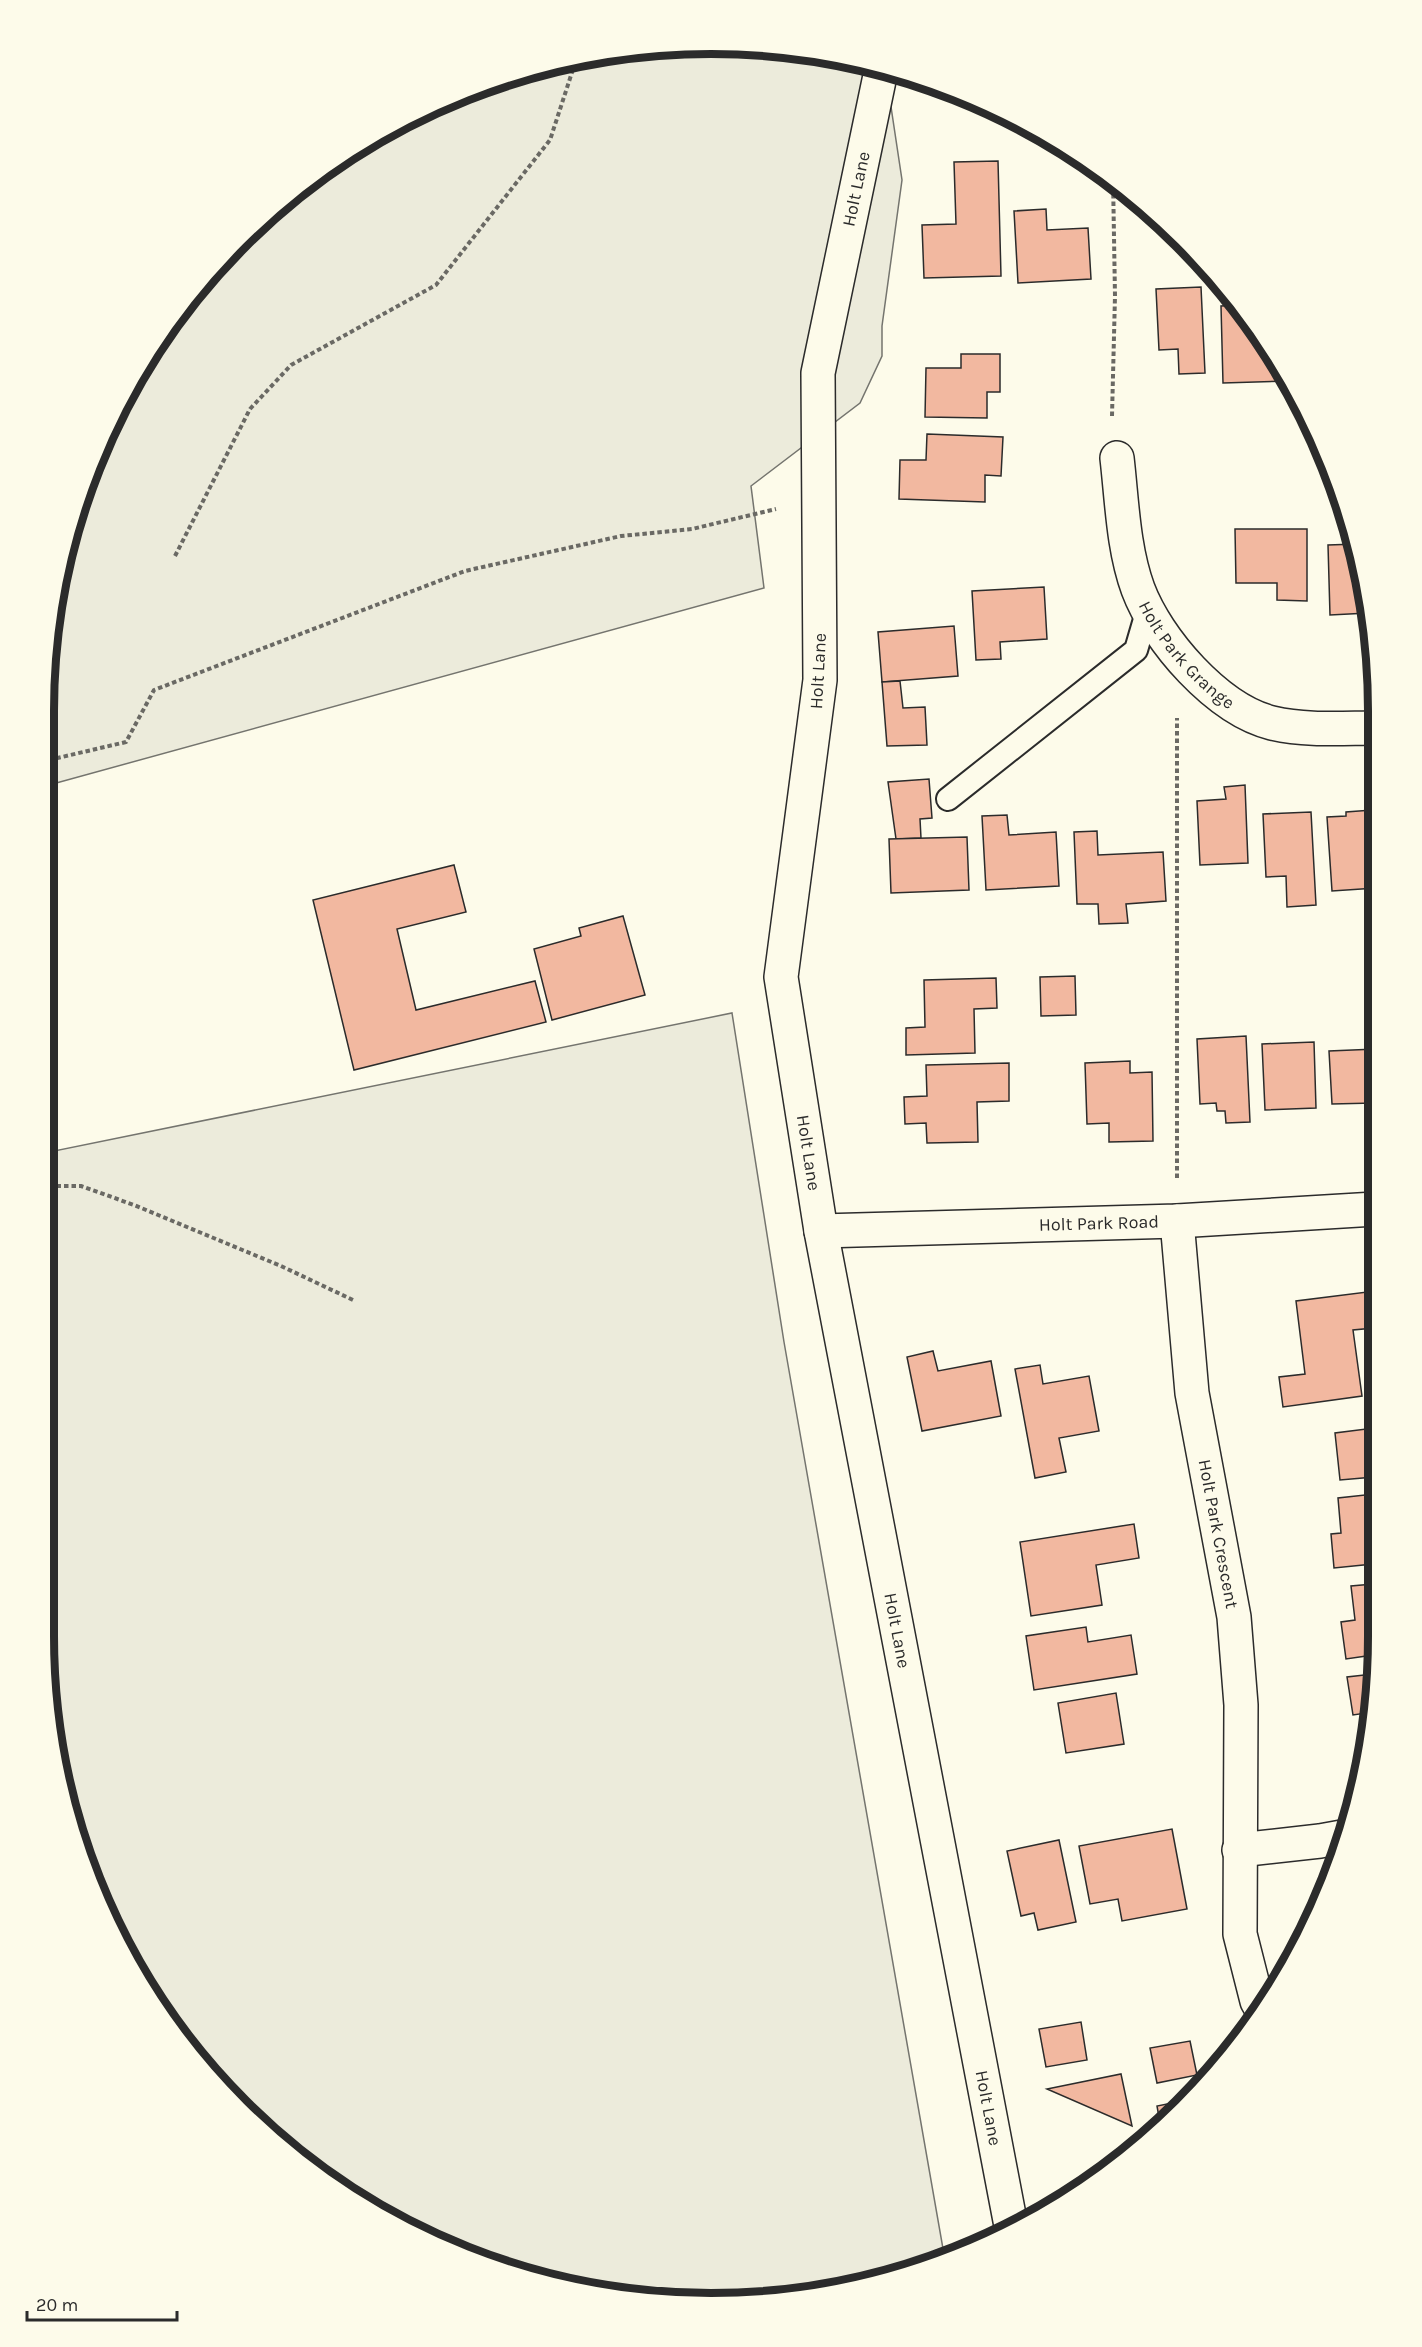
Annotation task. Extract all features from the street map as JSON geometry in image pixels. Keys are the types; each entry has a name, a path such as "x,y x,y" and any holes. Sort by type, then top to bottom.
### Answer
{"street":[{"name":"Holt Lane","path":"880,76 818,373 820,680 781,977 821,1231 1010,2221"},
{"name":"Holt Park Grange","path":"1117,458 1127,544 1138,588 1160,632 1194,674 1231,704 1271,723 1325,729 1368,728"},
{"name":"Holt Park Road","path":"821,1231 1177,1221 1368,1209"},
{"name":"Holt Park Crescent","path":"1177,1221 1192,1393 1234,1617 1241,1705 1240,1934 1257,2001"},
{"path":"1239,1850 1336,1838"}],"lane":[{"path":"948,799 1136,650 1148,609"}],"path":[{"path":"176,556 250,409 291,365 436,285 550,140 573,69"},
{"path":"1113,192 1115,296 1112,419 1117,458"},
{"path":"54,759 126,742 154,690 465,571 621,536 692,529 819,498"},
{"path":"1177,713 1177,1221"},
{"path":"54,1186 81,1186 134,1205 281,1266 353,1300"}],"shaded area":[{"path":"711,54 754,55 797,60 887,78 902,180 882,326 882,356 860,403 751,486 764,588 54,784 55,668 60,625 76,541 104,460 122,420 165,346 190,311 246,246 311,190 346,165 420,122 460,104 541,76 625,60 668,55"},
{"path":"732,1013 784,1342 943,2250 881,2271 797,2287 754,2292 668,2292 625,2287 541,2271 460,2243 420,2225 346,2182 311,2157 246,2101 190,2036 142,1964 104,1887 76,1806 60,1722 55,1679 54,1636 54,1151"}],"building":[{"path":"998,161 1001,276 924,278 922,225 956,224 954,162"},
{"path":"1046,209 1047,230 1088,228 1091,279 1018,283 1014,211"},
{"path":"1201,287 1205,373 1179,374 1178,349 1159,350 1156,289"},
{"path":"1221,306 1228,306 1232,311 1279,381 1223,383"},
{"path":"961,354 1000,354 1000,392 987,392 987,418 925,417 926,368 961,368"},
{"path":"927,434 1003,437 1001,476 985,475 985,502 899,499 900,460 926,460"},
{"path":"1235,529 1307,529 1307,601 1277,600 1277,583 1236,583"},
{"path":"1347,544 1360,613 1330,615 1328,545"},
{"path":"1044,587 1047,639 1000,642 1001,659 976,660 972,591"},
{"path":"954,626 958,676 882,682 878,632"},
{"path":"900,681 903,708 925,707 927,745 887,746 882,682"},
{"path":"929,779 932,818 920,819 921,838 896,839 888,782"},
{"path":"1245,785 1248,863 1200,865 1197,801 1226,799 1224,787"},
{"path":"1368,810 1368,889 1332,891 1327,817 1346,816 1346,812"},
{"path":"1311,812 1316,905 1287,907 1286,876 1266,877 1263,814"},
{"path":"1007,815 1009,835 1056,832 1059,886 986,890 982,816"},
{"path":"1097,831 1098,855 1163,852 1166,901 1126,904 1128,923 1099,924 1098,904 1077,904 1074,832"},
{"path":"967,837 969,890 891,893 889,839"},
{"path":"454,865 466,912 397,929 416,1010 535,981 546,1022 354,1070 313,900"},
{"path":"623,916 645,995 552,1020 534,949 581,936 579,928"},
{"path":"1075,976 1076,1015 1041,1016 1040,977"},
{"path":"996,978 997,1008 974,1009 975,1053 906,1055 906,1028 925,1027 924,980"},
{"path":"1246,1036 1250,1122 1226,1123 1225,1111 1217,1111 1216,1103 1200,1104 1197,1039"},
{"path":"1314,1042 1316,1108 1265,1110 1262,1044"},
{"path":"1368,1049 1368,1103 1332,1104 1329,1051"},
{"path":"1130,1061 1130,1073 1152,1072 1153,1141 1109,1142 1109,1123 1087,1124 1085,1063"},
{"path":"1009,1063 1009,1101 977,1102 978,1142 927,1143 926,1123 905,1124 904,1097 927,1096 926,1065"},
{"path":"1368,1292 1368,1329 1353,1330 1362,1396 1283,1407 1279,1377 1305,1374 1296,1301"},
{"path":"933,1351 938,1371 991,1361 1001,1416 922,1431 907,1357"},
{"path":"1040,1365 1043,1384 1089,1376 1099,1431 1059,1438 1066,1472 1035,1478 1015,1369"},
{"path":"1368,1429 1368,1478 1340,1480 1335,1433"},
{"path":"1368,1495 1368,1565 1334,1568 1331,1534 1341,1533 1338,1498"},
{"path":"1134,1524 1139,1558 1096,1565 1102,1605 1031,1616 1020,1542"},
{"path":"1368,1584 1368,1656 1346,1659 1341,1622 1355,1620 1351,1586"},
{"path":"1086,1627 1088,1642 1131,1635 1137,1674 1034,1690 1026,1636"},
{"path":"1367,1675 1363,1713 1353,1715 1347,1677"},
{"path":"1116,1693 1124,1744 1066,1753 1058,1703"},
{"path":"1172,1829 1187,1909 1122,1921 1118,1899 1090,1904 1079,1846"},
{"path":"1059,1840 1076,1922 1038,1930 1034,1913 1021,1916 1007,1851"},
{"path":"1081,2022 1087,2060 1046,2067 1039,2029"},
{"path":"1190,2041 1197,2075 1157,2083 1150,2048"},
{"path":"1121,2074 1132,2126 1047,2089"},
{"path":"1174,2103 1159,2117 1157,2106"}]}
